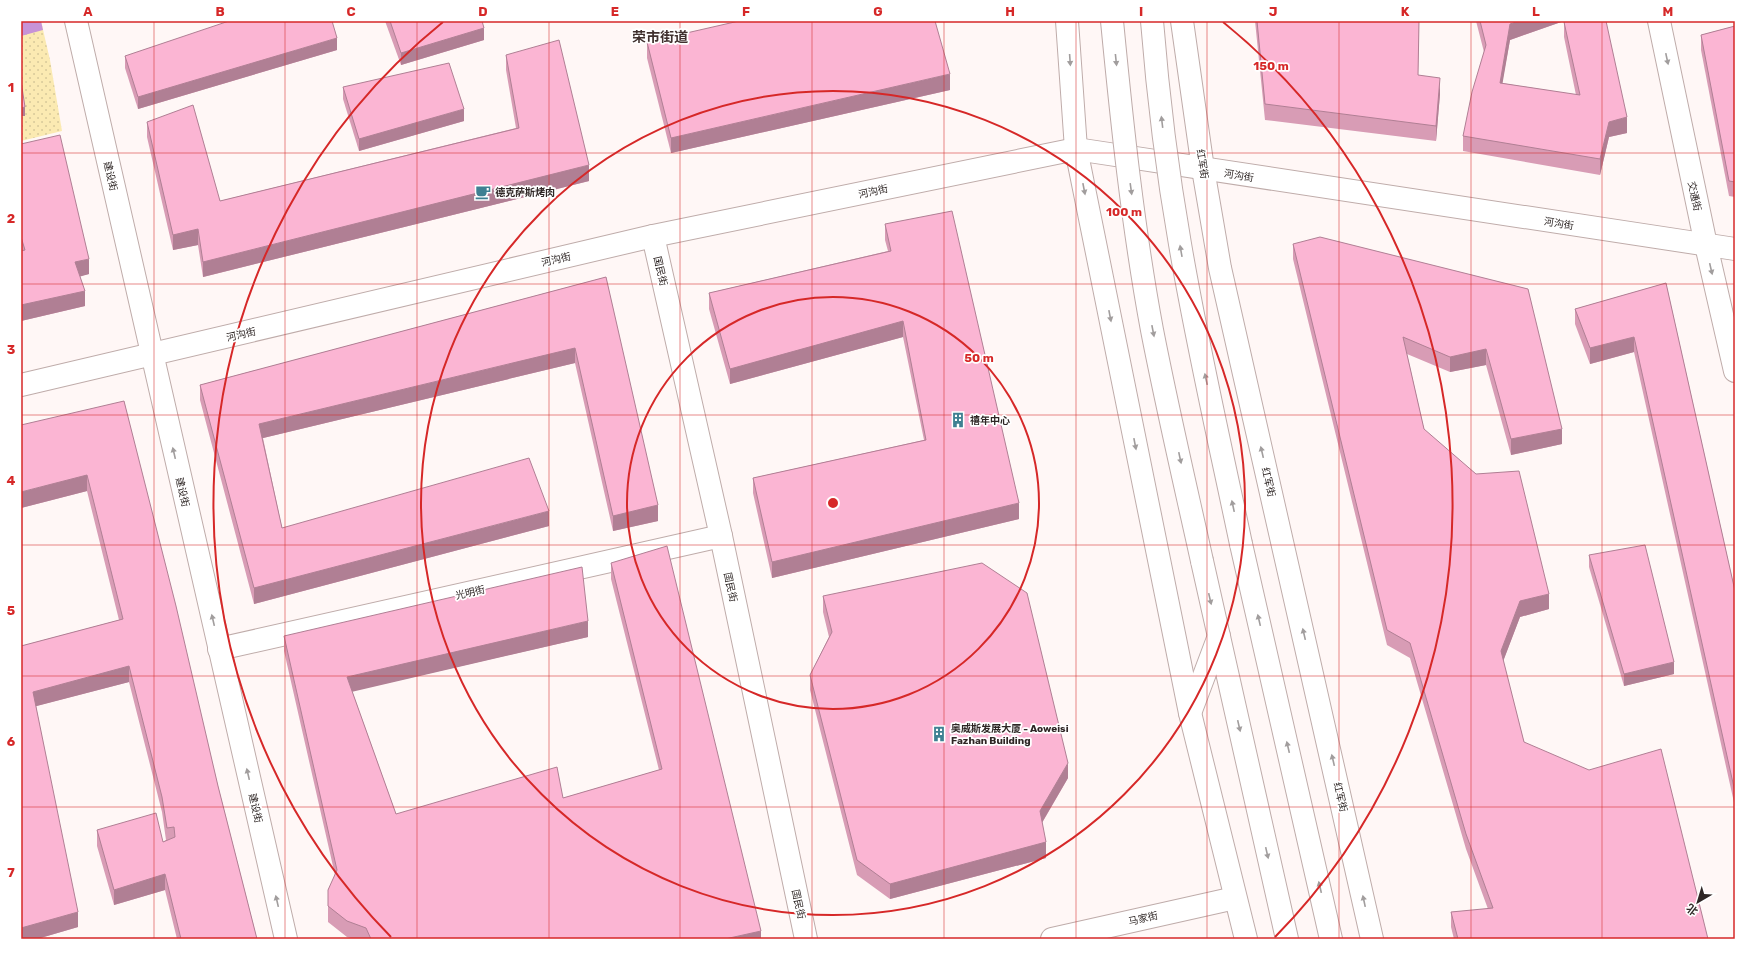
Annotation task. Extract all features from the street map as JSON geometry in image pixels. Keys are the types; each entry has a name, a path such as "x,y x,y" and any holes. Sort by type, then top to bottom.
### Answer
{"street":[{"name":"建设街","path":"76,21 286,939"},
{"path":"1068,21 1076,149 1190,713 1246,939"},
{"path":"1112,21 1122,119 1142,268 1153,331 1202,561 1287,939"},
{"path":"1152,21 1162,122 1179,242 1192,310 1241,544 1332,939"},
{"name":"红军街","path":"1182,21 1203,169 1220,268 1349,832 1372,939"},
{"name":"交通街","path":"1659,21 1706,245 1735,371"},
{"name":"河沟街","path":"21,385 653,236 1076,149 1735,249"},
{"name":"国民街","path":"653,236 721,536 806,939"},
{"name":"光明街","path":"219,648 721,536"},
{"path":"1190,713 1219,636"},
{"name":"马家街","path":"1052,939 1235,898"}],"shaded area":[{"path":"21,21 41,21 50,60 62,131 21,141"},
{"path":"21,21 41,21 43,30 21,36"}],"building":[{"path":"229,21 332,21 337,38 138,97 125,56"},
{"path":"390,21 482,21 484,28 401,53"},
{"path":"739,21 935,21 950,74 671,138 647,42"},
{"path":"1257,21 1419,21 1418,75 1440,78 1436,126 1265,104"},
{"path":"1480,21 1519,21 1510,24 1500,83 1580,95 1564,22 1606,21 1627,117 1609,122 1600,159 1463,136 1472,92 1486,45"},
{"path":"1735,26 1735,182 1729,181 1701,35"},
{"path":"559,40 589,165 203,262 198,229 173,235 147,122 193,105 220,201 519,128 506,55"},
{"path":"449,63 464,109 359,139 343,87"},
{"path":"21,81 25,107 21,108"},
{"path":"60,135 89,259 75,262 85,291 21,305 21,251 25,250 21,237 21,144"},
{"name":"禧年中心","path":"952,211 1019,503 772,562 753,478 926,440 903,321 730,369 709,293 891,251 885,224"},
{"path":"1320,237 1528,289 1562,429 1511,439 1486,349 1450,357 1403,337 1424,429 1476,474 1519,471 1549,594 1520,601 1501,651 1524,742 1589,770 1661,749 1708,939 1458,939 1451,912 1493,908 1466,834 1410,643 1387,630 1293,244"},
{"path":"606,277 658,505 613,516 575,348 259,424 282,528 529,458 549,511 254,588 200,385"},
{"path":"1666,283 1735,591 1735,792 1634,337 1590,348 1575,309"},
{"path":"124,401 176,606 218,786 257,939 181,939 165,874 114,890 97,830 156,813 163,842 175,837 174,827 167,828 162,797 129,666 33,692 78,912 21,928 21,646 123,619 87,475 21,492 21,425"},
{"path":"1645,545 1674,662 1624,674 1589,555"},
{"path":"667,546 761,931 725,939 371,939 366,928 347,921 328,906 328,890 337,870 284,636 582,567 588,621 347,677 396,814 557,767 563,798 662,769 611,563"},
{"name":"奥威斯发展大厦 - Aoweisi Fazhan Building","path":"982,563 1027,593 1068,763 1040,811 1046,842 890,884 857,860 810,675 832,632 823,596"}],"place":[{"name":"德克萨斯烤肉","path":"483,192"},
{"name":"禧年中心","path":"958,420"},
{"name":"奥威斯发展大厦 - Aoweisi Fazhan Building","path":"939,734"}],"district":[{"name":"荣市街道","path":"660,37"}]}
